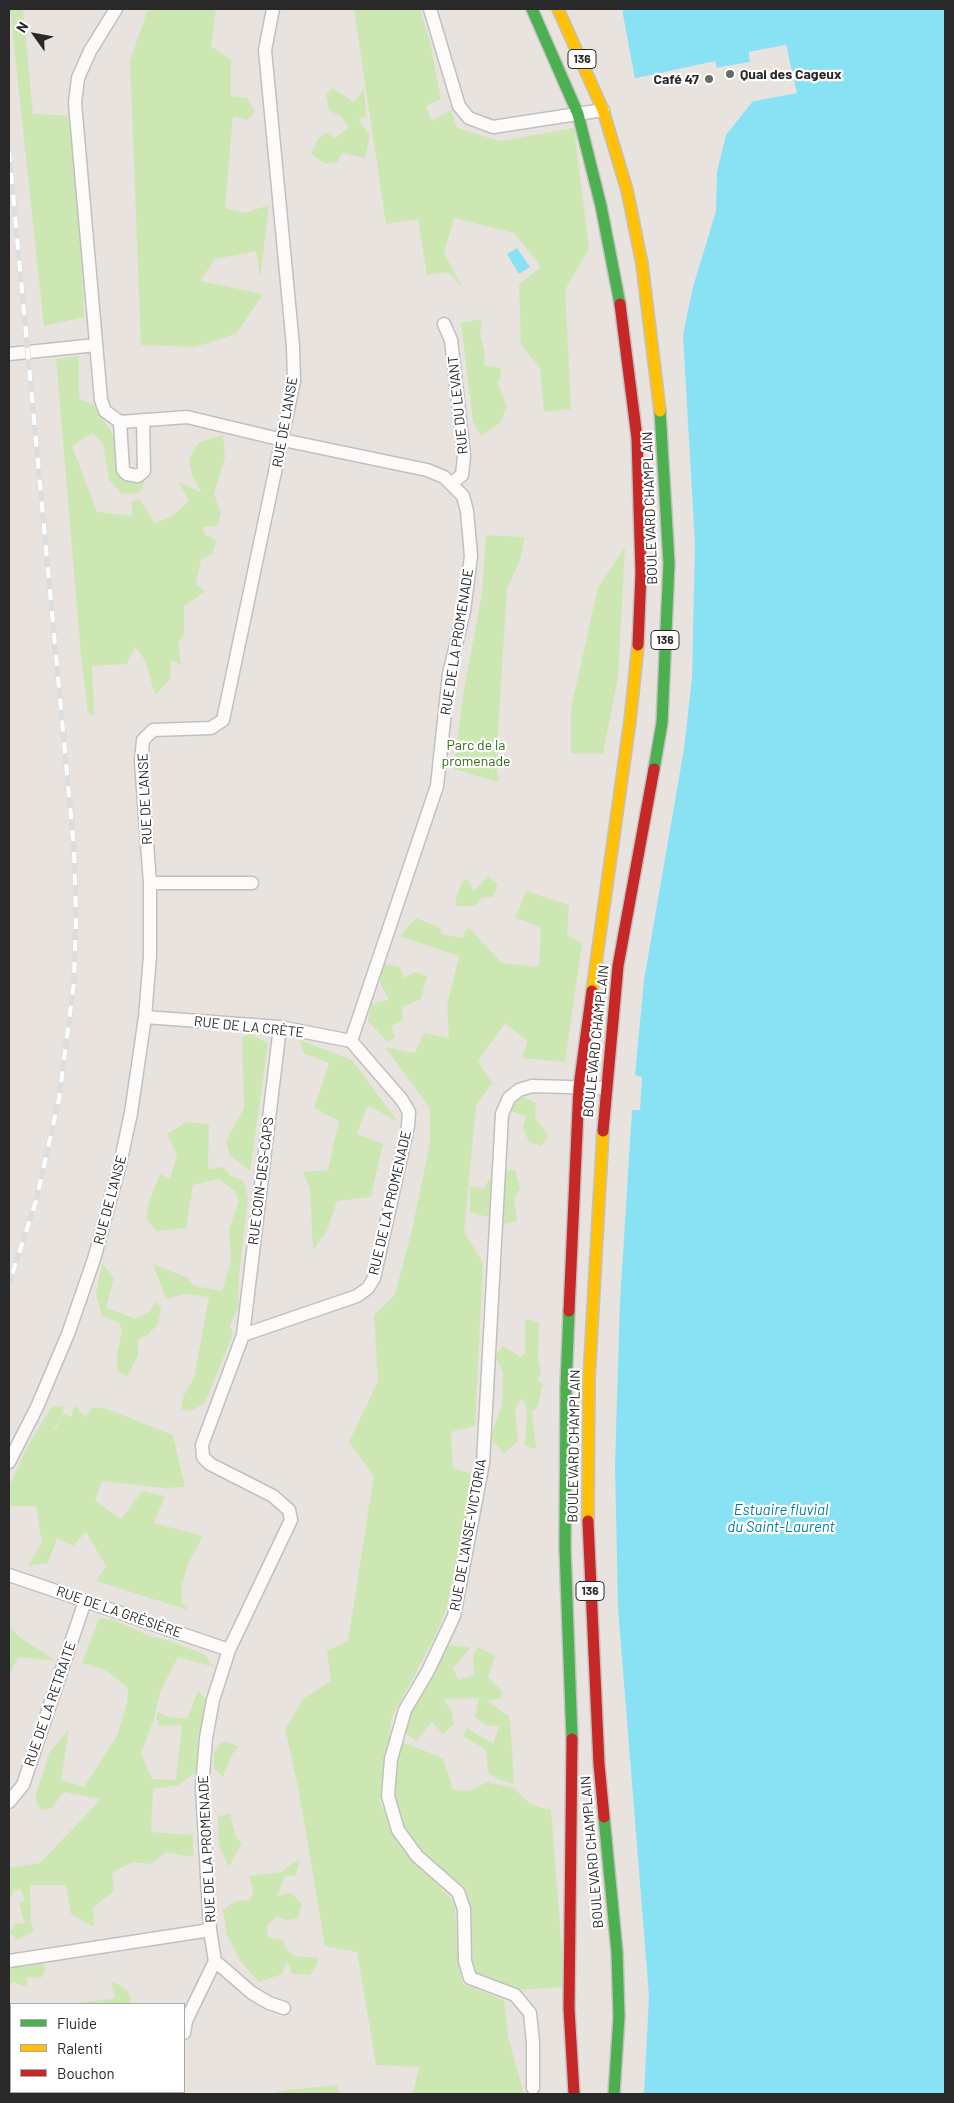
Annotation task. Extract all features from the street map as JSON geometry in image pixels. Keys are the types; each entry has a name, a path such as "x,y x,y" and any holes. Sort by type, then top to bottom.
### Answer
{"main road":[{"name":"BOULEVARD CHAMPLAIN","path":"532,9 578,114 603,215 625,329 637,438 641,573 638,643 630,720 579,1087 565,1467 574,1774 569,2008 574,2094"},
{"name":"BOULEVARD CHAMPLAIN","path":"558,9 603,110 627,190 642,264 656,369 669,563 662,724 618,966 605,1088 589,1379 588,1547 599,1764 617,1952 619,2017 614,2094"}],"street":[{"path":"116,9 90,51 78,78 75,104 101,400 104,411 120,422 187,417 283,440 427,470 452,483"},
{"name":"RUE DE L'ANSE","path":"9,1462 37,1407 68,1334 94,1259 120,1164 146,1017 150,956 150,883 141,762 143,740 153,730 211,728 223,720 294,381 294,346 265,50 273,9"},
{"path":"430,9 460,106 469,118 493,127 603,110"},
{"name":"RUE DU LEVANT","path":"444,324 451,340 464,456 462,474 452,483"},
{"path":"9,354 96,345"},
{"path":"120,422 123,470 127,474 138,476 144,471 143,421"},
{"name":"RUE DE LA PROMENADE","path":"9,1961 210,1930 202,1786 206,1738 213,1700 229,1650 291,1520 289,1510 274,1496 210,1464 203,1457 202,1445 242,1335 357,1296 368,1288 374,1278 404,1145 409,1112 402,1100 351,1042 437,786 450,674 464,611 470,556 467,511 463,496 452,483"},
{"path":"150,883 252,883"},
{"name":"RUE DE LA CRÈTE","path":"146,1017 280,1027 351,1042"},
{"name":"RUE COIN-DES-CAPS","path":"242,1335 280,1027"},
{"name":"RUE DE L'ANSE-VICTORIA","path":"533,2088 534,2044 530,2013 515,1995 470,1978 465,1961 464,1909 458,1892 417,1856 403,1837 398,1830 388,1796 391,1759 405,1710 428,1671 454,1616 483,1463 502,1114 509,1098 519,1090 532,1086 579,1087"},
{"path":"579,1087 605,1088"},
{"name":"RUE DE LA GRÉSIÈRE","path":"9,1575 229,1650"},
{"name":"RUE DE LA RETRAITE","path":"9,1802 23,1785 85,1601"},
{"path":"185,2027 186,2021 215,1961 210,1930"},
{"path":"215,1961 252,1993 269,2003 284,2008"}],"green space":[{"path":"10,9 23,9 33,114 78,116 84,317 44,326"},
{"path":"148,9 216,9 211,46 231,60 231,96 247,98 255,111 248,120 233,116 225,208 245,213 269,205 260,279 256,251 215,259 200,281 263,294 236,334 195,347 141,345 130,61"},
{"path":"354,9 420,9 430,42 441,99 426,106 432,121 451,110 457,128 500,141 574,128 589,249 565,290 571,409 544,412 540,368 521,345 519,284 541,267 514,233 454,218 444,253 462,287 448,272 427,275 418,219 386,224"},
{"path":"332,88 354,102 364,89 366,117 358,119 370,136 365,158 342,153 338,162 326,164 311,154 317,140 326,133 335,138 349,127 340,115 329,111 326,95"},
{"path":"482,319 480,334 485,354 484,365 500,368 501,378 497,381 507,407 500,423 481,436 473,422 461,323"},
{"path":"79,356 79,399 94,405 116,439 117,472 132,481 145,481 139,493 122,494 109,480 103,443 92,433 72,446 97,512 132,516 132,502 139,499 155,523 171,517 189,501 179,482 202,493 193,478 189,460 198,443 223,435 225,458 214,494 221,514 217,526 203,527 204,534 216,540 213,553 201,560 196,584 205,592 184,606 184,635 178,642 181,664 171,661 170,679 155,695 145,660 135,647 127,664 92,666 94,715 88,713 81,654 56,359"},
{"name":"Parc de la promenade","path":"486,535 525,537 520,560 507,589 496,761 498,782 454,769 463,695 482,594"},
{"path":"625,547 618,678 603,754 571,753 571,709 598,588"},
{"path":"488,876 498,884 493,897 482,897 475,906 456,906 456,899 462,882 467,879 474,891"},
{"path":"526,891 569,905 567,934 582,944 565,1062 521,1058 528,1042 505,1023 478,1061 492,1083 476,1106 464,1232 483,1262 475,1426 451,1432 453,1468 471,1474 464,1527 446,1610 434,1639 392,1717 380,1801 400,1845 454,1902 463,1984 504,2000 508,2036 524,2094 413,2094 419,2067 376,2065 357,1952 325,1946 299,1792 285,1729 303,1699 331,1681 327,1651 348,1641 374,1476 349,1442 378,1381 374,1315 395,1294 412,1230 430,1143 430,1108 385,1047 415,1053 424,1033 449,1038 447,1005 459,956 400,936 416,918 440,928 442,934 463,938 465,931 469,928 502,963 539,967 541,927 515,918"},
{"path":"380,963 400,967 404,978 415,972 427,976 421,999 402,1007 403,1019 391,1026 395,1038 388,1042 368,1021 371,1004 389,1000 380,983"},
{"path":"250,1033 268,1044 250,1171 230,1156 226,1141 244,1108 242,1038"},
{"path":"300,1040 352,1060 398,1122 368,1105 357,1134 383,1144 371,1197 337,1201 327,1231 313,1250 310,1189 303,1172 328,1170 339,1121 314,1108 329,1063 303,1053"},
{"path":"523,1097 536,1103 535,1117 548,1136 541,1146 529,1142 523,1127 526,1116 507,1110 512,1100"},
{"path":"186,1122 209,1124 208,1169 224,1167 230,1176 243,1180 248,1197 239,1275 238,1307 230,1326 233,1334 205,1403 191,1411 181,1409 184,1395 194,1378 209,1297 183,1294 166,1299 153,1264 186,1277 195,1286 222,1291 231,1262 229,1229 239,1201 235,1191 219,1179 193,1185 186,1228 156,1231 146,1218 150,1199 160,1174 170,1179 177,1155 167,1134"},
{"path":"515,1170 520,1188 514,1199 517,1221 506,1224 470,1212 470,1186 484,1188 494,1171"},
{"path":"102,1264 114,1277 106,1308 136,1319 150,1311 156,1302 161,1308 158,1324 148,1335 138,1339 138,1355 127,1377 117,1370 117,1354 122,1332 119,1322 102,1316 96,1294"},
{"path":"525,1319 539,1322 538,1360 541,1373 538,1380 543,1384 537,1408 532,1411 536,1449 525,1446 527,1409 522,1398 515,1409 518,1441 504,1453 490,1439 502,1404 503,1372 495,1356 503,1346 520,1357 525,1353"},
{"path":"75,1405 85,1417 93,1407 107,1409 173,1435 185,1487 165,1488 102,1481 95,1501 121,1519 142,1491 165,1496 154,1523 203,1536 187,1566 181,1590 182,1603 188,1610 96,1581 106,1566 86,1532 73,1546 57,1538 48,1563 28,1566 42,1543 36,1506 9,1506 9,1487 27,1447 52,1406 64,1407 59,1422 50,1433 56,1428 64,1413 71,1417"},
{"path":"99,1618 114,1620 147,1635 204,1654 214,1667 178,1657 160,1692 154,1719 141,1753 152,1779 176,1780 182,1725 159,1726 156,1717 158,1712 166,1716 187,1719 198,1691 211,1704 198,1736 196,1771 179,1785 153,1789 151,1832 193,1835 193,1857 166,1852 151,1864 132,1862 112,1873 114,1891 93,1908 94,1927 71,1914 66,1885 30,1885 31,1923 34,1931 18,1940 9,1932 16,1923 25,1924 19,1903 25,1901 20,1889 14,1891 9,1902 9,1868 40,1863 101,1799 64,1792 52,1808 41,1811 35,1798 49,1753 69,1729 61,1780 84,1787 117,1736 127,1702 128,1688 105,1670 82,1663"},
{"path":"9,1626 18,1636 56,1661 18,1657 9,1676"},
{"path":"448,1645 471,1647 453,1668 458,1680 474,1675 473,1656 478,1647 495,1656 488,1677 503,1692 500,1698 487,1701 510,1717 514,1784 495,1778 488,1772 486,1750 463,1736 467,1728 493,1744 499,1727 485,1725 475,1717 479,1698 443,1699 451,1709 454,1724 443,1734 432,1722 416,1741 404,1732 412,1709"},
{"path":"222,1741 239,1746 231,1756 223,1777 214,1768 214,1752"},
{"path":"402,1742 443,1758 453,1790 470,1791 487,1782 512,1787 532,1805 551,1810 565,1987 515,1990 475,1974 470,1949 470,1918 465,1887 435,1866 401,1826 393,1796 395,1761"},
{"path":"230,1814 235,1836 242,1843 229,1867 219,1846 218,1816"},
{"path":"300,1860 295,1876 285,1876 277,1896 291,1893 302,1904 298,1918 286,1920 277,1916 267,1926 268,1938 283,1940 286,1949 294,1956 318,1958 317,1965 310,1975 292,1974 287,1961 282,1974 259,1982 241,1962 227,1935 223,1910 234,1902 251,1899 253,1889 249,1876 282,1872 291,1864"},
{"path":"21,1952 25,1965 40,1961 46,1967 42,1977 26,1978 27,1985 21,1986 14,1982 9,1984 9,1955"},
{"path":"111,1980 128,1991 131,1999 129,2003 82,2003 115,1998"},
{"path":"337,2085 339,2094 269,2094 287,2090"}],"water":[{"name":"Estuaire fluvial du Saint-Laurent","path":"622,9 945,9 945,2094 644,2094 649,1996 618,1608 615,1465 620,1302 632,1110 640,1110 642,1077 635,1075 644,980 684,749 692,678 695,544 683,335 693,287 716,211 717,172 726,135 753,101 796,93 786,45 749,52 750,62 716,68 715,62 635,79"},
{"path":"517,248 530,267 519,274 507,254"}],"pier":[{"path":"786,45 797,93 749,102 752,99 794,91 784,48 751,54 753,62 751,65 716,70 713,64 635,81 632,79 715,61 717,68 750,62 749,52"}],"railway":[{"path":"9,151 74,849 76,914 74,982 59,1099 36,1201 9,1284"}],"traffic: fast":[{"path":"532,9 578,114 601,206 620,304"},
{"path":"654,769 662,723 669,563 660,411"},
{"path":"569,1311 566,1387 565,1548 572,1739"},
{"path":"604,1817 617,1952 619,2017 614,2094"}],"traffic: slow":[{"path":"558,9 603,110 627,190 642,264 660,411"},
{"path":"592,991 630,721 638,645"},
{"path":"588,1521 589,1379 603,1131"}],"traffic: jam":[{"path":"620,304 637,438 641,573 638,645"},
{"path":"603,1131 618,966 654,769"},
{"path":"569,1311 579,1087 592,991"},
{"path":"588,1521 599,1764 604,1817"},
{"path":"572,1739 569,2008 574,2094"}],"place":[{"name":"Quai des Cageux","path":"730,74"},
{"name":"Café 47","path":"709,79"}]}
